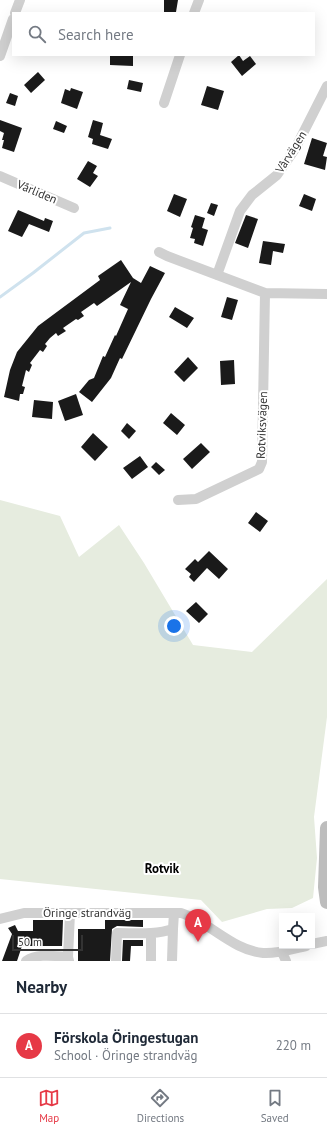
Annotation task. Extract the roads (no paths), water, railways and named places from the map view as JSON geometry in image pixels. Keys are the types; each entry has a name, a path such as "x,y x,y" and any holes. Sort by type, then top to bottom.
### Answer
{"main road":[{"path":"327,828 325,887 327,902"}],"street":[{"path":"15,12 20,0"},
{"path":"194,12 199,0"},
{"path":"0,56 12,22"},
{"path":"164,103 180,56"},
{"name":"Vårvägen","path":"217,275 240,211 252,195 277,175 295,149 327,86"},
{"name":"Vårliden","path":"0,176 74,208"},
{"path":"159,252 265,293 327,294"},
{"name":"Rotviksvägen","path":"178,500 196,499 259,470 262,462 265,293"},
{"name":"Öringe strandväg","path":"0,919 24,913 181,913 199,920 249,950 284,956 299,949"},
{"path":"26,961 31,957 68,959 70,913"},
{"path":"172,961 174,913"},
{"name":"Öringe strandväg","path":"116,961 117,933 151,933 173,929"},
{"path":"151,933 151,961"},
{"path":"315,943 327,941"}],"waterway":[{"path":"0,297 84,233 110,228"}],"place":[{"name":"Förskola Öringestugan","path":"198,942"}],"district":[{"name":"Rotvik","path":"162,868"}]}
